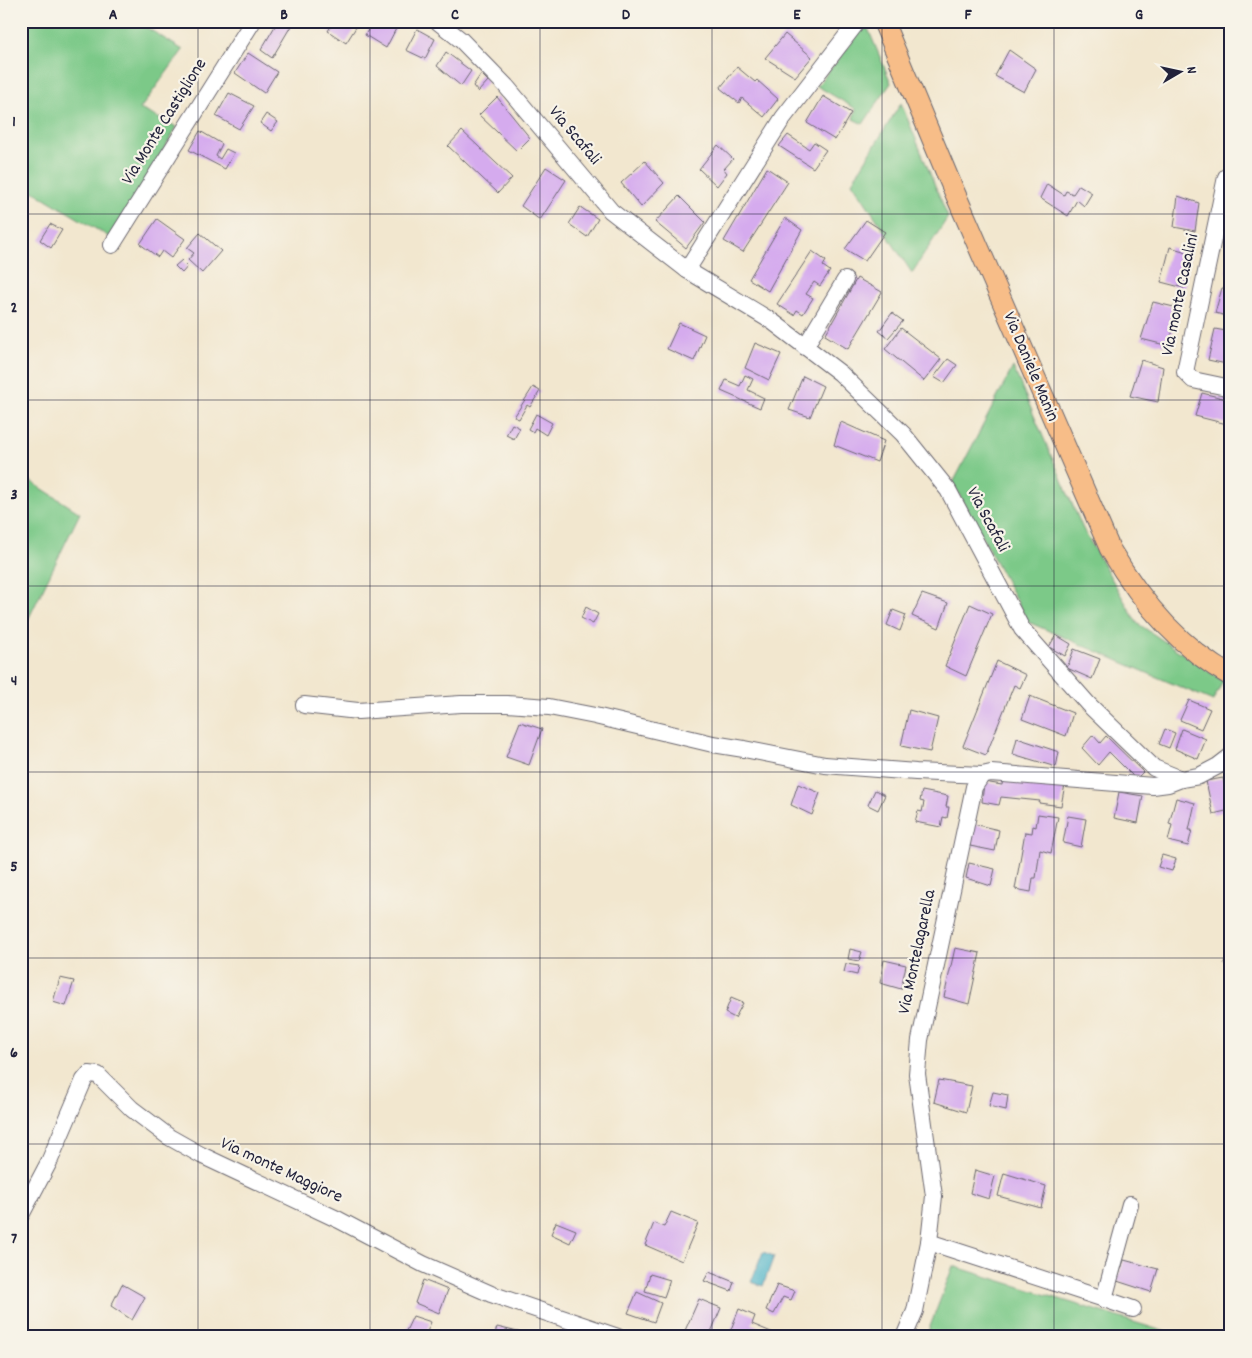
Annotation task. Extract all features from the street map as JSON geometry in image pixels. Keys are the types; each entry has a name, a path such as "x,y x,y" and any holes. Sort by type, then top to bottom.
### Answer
{"main road":[{"name":"Via Daniele Manin","path":"883,21 948,178 1110,549 1128,579 1173,634 1198,655 1231,676"}],"street":[{"name":"Via Monte Castiglione","path":"112,245 253,21"},
{"name":"Via Scafali","path":"437,21 461,40 506,86 611,210 687,270 773,322 840,373 903,434 948,490 1022,629 1088,704 1154,768 1181,779"},
{"path":"687,270 783,118 858,21"},
{"name":"Via monte Casalini","path":"1226,176 1185,372 1193,380 1231,388"},
{"path":"805,347 845,280"},
{"path":"304,705 358,711 461,704 507,704 549,707 713,744 825,765 916,772 982,775 991,773 1153,786 1199,776 1218,766 1231,756"},
{"name":"Via Montelagarella","path":"904,1337 915,1311 929,1242 934,1196 917,1074 920,1040 974,787 982,775"},
{"name":"Via monte Maggiore","path":"21,1215 49,1162 84,1080 89,1074 98,1075 132,1109 169,1137 201,1155 330,1216 423,1264 491,1294 618,1337"},
{"path":"1104,1300 1130,1204"},
{"path":"929,1242 1133,1309"}],"green space":[{"path":"21,21 136,21 183,50 140,109 177,127 111,238 21,184"},
{"path":"866,24 891,83 863,124 853,119 856,109 817,86"},
{"path":"901,103 948,217 912,273 852,182"},
{"path":"1013,367 1083,529 1137,623 1223,681 1213,701 1028,622 953,483"},
{"path":"21,475 80,513 21,634"},
{"path":"953,1266 1182,1337 926,1337"}],"water":[{"path":"763,1252 774,1256 763,1286 751,1282"}],"building":[{"path":"278,21 294,21 272,58 261,50"},
{"path":"334,21 360,21 346,43 328,31"},
{"path":"373,21 397,21 399,23 386,48 365,35"},
{"path":"417,29 435,39 425,59 406,50"},
{"path":"785,34 812,57 795,77 765,58"},
{"path":"1009,50 1036,69 1024,92 995,76"},
{"path":"446,52 471,71 461,86 437,66"},
{"path":"248,53 277,72 264,93 235,73"},
{"path":"737,67 755,82 757,80 778,99 764,117 742,98 739,103 720,88"},
{"path":"481,74 488,81 478,92 473,86"},
{"path":"229,93 254,106 239,129 216,116"},
{"path":"823,96 851,113 835,140 807,123"},
{"path":"497,97 530,138 517,151 479,115"},
{"path":"266,114 278,122 271,131 260,123"},
{"path":"200,131 222,144 216,156 220,159 226,149 234,153 225,169 189,150"},
{"path":"462,131 512,178 498,193 448,146"},
{"path":"788,135 809,149 814,142 826,150 813,168 779,146"},
{"path":"718,145 733,159 724,169 727,173 717,186 699,169"},
{"path":"645,161 664,183 641,207 621,183"},
{"path":"546,167 566,180 540,220 521,206"},
{"path":"767,168 788,182 743,252 724,241"},
{"path":"1047,184 1064,195 1066,191 1073,194 1079,185 1092,193 1084,206 1077,200 1068,216 1040,198"},
{"path":"679,196 705,222 686,248 655,222"},
{"path":"1178,196 1199,203 1195,231 1174,227"},
{"path":"580,207 598,219 587,237 569,224"},
{"path":"785,218 802,230 768,291 749,279"},
{"path":"157,219 185,239 171,258 162,251 158,257 140,244"},
{"path":"866,220 885,232 865,261 845,249"},
{"path":"50,224 62,230 51,248 40,240"},
{"path":"200,233 221,251 202,273 188,260 194,253 187,248"},
{"path":"1170,247 1190,253 1184,288 1161,282"},
{"path":"812,251 826,261 823,266 830,271 820,286 814,282 806,294 813,298 803,314 797,310 794,315 777,304"},
{"path":"1231,259 1231,273 1226,272"},
{"path":"182,260 188,266 182,273 175,266"},
{"path":"857,278 882,292 848,349 825,335"},
{"path":"1222,288 1231,289 1231,317 1215,313"},
{"path":"1153,302 1178,308 1169,346 1141,339"},
{"path":"892,313 903,321 888,338 879,331"},
{"path":"679,323 705,335 694,361 667,349"},
{"path":"901,328 941,359 924,381 885,349"},
{"path":"1215,329 1231,332 1231,365 1208,360"},
{"path":"755,343 781,354 769,380 745,368"},
{"path":"948,359 957,365 944,383 934,377"},
{"path":"1141,360 1163,367 1158,402 1130,396"},
{"path":"745,375 753,379 748,390 764,398 760,408 721,391 726,380 740,386"},
{"path":"803,376 823,386 810,417 789,410"},
{"path":"533,387 540,391 530,407 527,405 519,419 514,417"},
{"path":"1202,393 1231,400 1231,425 1195,416"},
{"path":"536,414 552,423 546,435 535,428 533,432 528,429"},
{"path":"841,422 884,441 877,462 834,445"},
{"path":"512,424 520,428 514,439 506,435"},
{"path":"922,594 948,603 939,628 912,616"},
{"path":"970,604 992,614 966,676 945,666"},
{"path":"586,607 598,614 593,624 581,618"},
{"path":"893,610 906,615 900,631 887,625"},
{"path":"1056,635 1071,644 1065,656 1049,647"},
{"path":"1074,649 1100,659 1092,679 1067,668"},
{"path":"997,661 1026,675 1020,688 1014,685 986,755 963,746"},
{"path":"1030,696 1073,713 1066,736 1022,719"},
{"path":"1189,700 1210,709 1201,729 1180,720"},
{"path":"909,710 938,718 930,752 901,746"},
{"path":"520,722 542,729 529,765 506,757"},
{"path":"1165,729 1175,733 1169,748 1159,744"},
{"path":"1182,729 1206,739 1198,759 1175,749"},
{"path":"1093,735 1100,743 1106,736 1143,772 1136,779 1109,752 1098,765 1082,748"},
{"path":"1017,738 1059,752 1056,767 1013,754"},
{"path":"1003,777 1065,784 1061,806 1039,803 1040,801 1001,797 999,805 982,802 984,782 1002,785"},
{"path":"1223,778 1230,810 1213,814 1206,781"},
{"path":"798,784 820,793 812,815 791,805"},
{"path":"875,790 885,795 878,810 868,805"},
{"path":"922,791 948,796 947,818 943,817 941,827 915,822 918,811 922,812 924,802 920,801"},
{"path":"1119,792 1143,796 1138,823 1114,818"},
{"path":"1176,798 1195,803 1189,830 1192,830 1188,846 1168,841 1172,825 1169,824"},
{"path":"1038,814 1058,817 1051,853 1040,850 1036,878 1033,878 1031,892 1015,889 1025,832 1032,833 1033,826 1036,827"},
{"path":"1068,816 1086,819 1081,847 1063,843"},
{"path":"973,824 999,830 995,851 970,846"},
{"path":"1162,855 1176,859 1172,871 1158,867"},
{"path":"969,863 995,869 991,886 966,878"},
{"path":"1231,941 1231,965 1224,964"},
{"path":"955,948 980,953 969,1004 944,997"},
{"path":"850,949 862,952 859,961 848,959"},
{"path":"884,960 906,965 901,989 880,983"},
{"path":"846,964 859,966 857,975 844,972"},
{"path":"60,978 74,981 66,1006 53,1002"},
{"path":"731,998 743,1003 735,1018 725,1013"},
{"path":"939,1080 972,1086 966,1112 934,1102"},
{"path":"993,1092 1008,1095 1006,1110 989,1106"},
{"path":"975,1170 995,1176 989,1199 970,1193"},
{"path":"1004,1173 1046,1186 1041,1208 998,1196"},
{"path":"671,1212 698,1223 682,1261 645,1245 654,1223 664,1227"},
{"path":"556,1222 576,1230 570,1243 551,1234"},
{"path":"1124,1260 1158,1269 1151,1292 1117,1281"},
{"path":"709,1272 734,1282 731,1291 704,1281"},
{"path":"650,1274 670,1280 664,1297 645,1291"},
{"path":"423,1280 448,1290 439,1313 415,1303"},
{"path":"122,1284 145,1297 132,1320 111,1306"},
{"path":"777,1285 795,1291 791,1300 783,1297 774,1314 766,1310"},
{"path":"637,1292 661,1303 654,1322 628,1313"},
{"path":"699,1299 721,1308 709,1337 687,1337 683,1335"},
{"path":"739,1309 755,1316 752,1324 776,1334 775,1337 728,1337"},
{"path":"413,1316 431,1322 425,1337 420,1337 406,1331"},
{"path":"497,1327 535,1336 535,1337 494,1337"}]}
